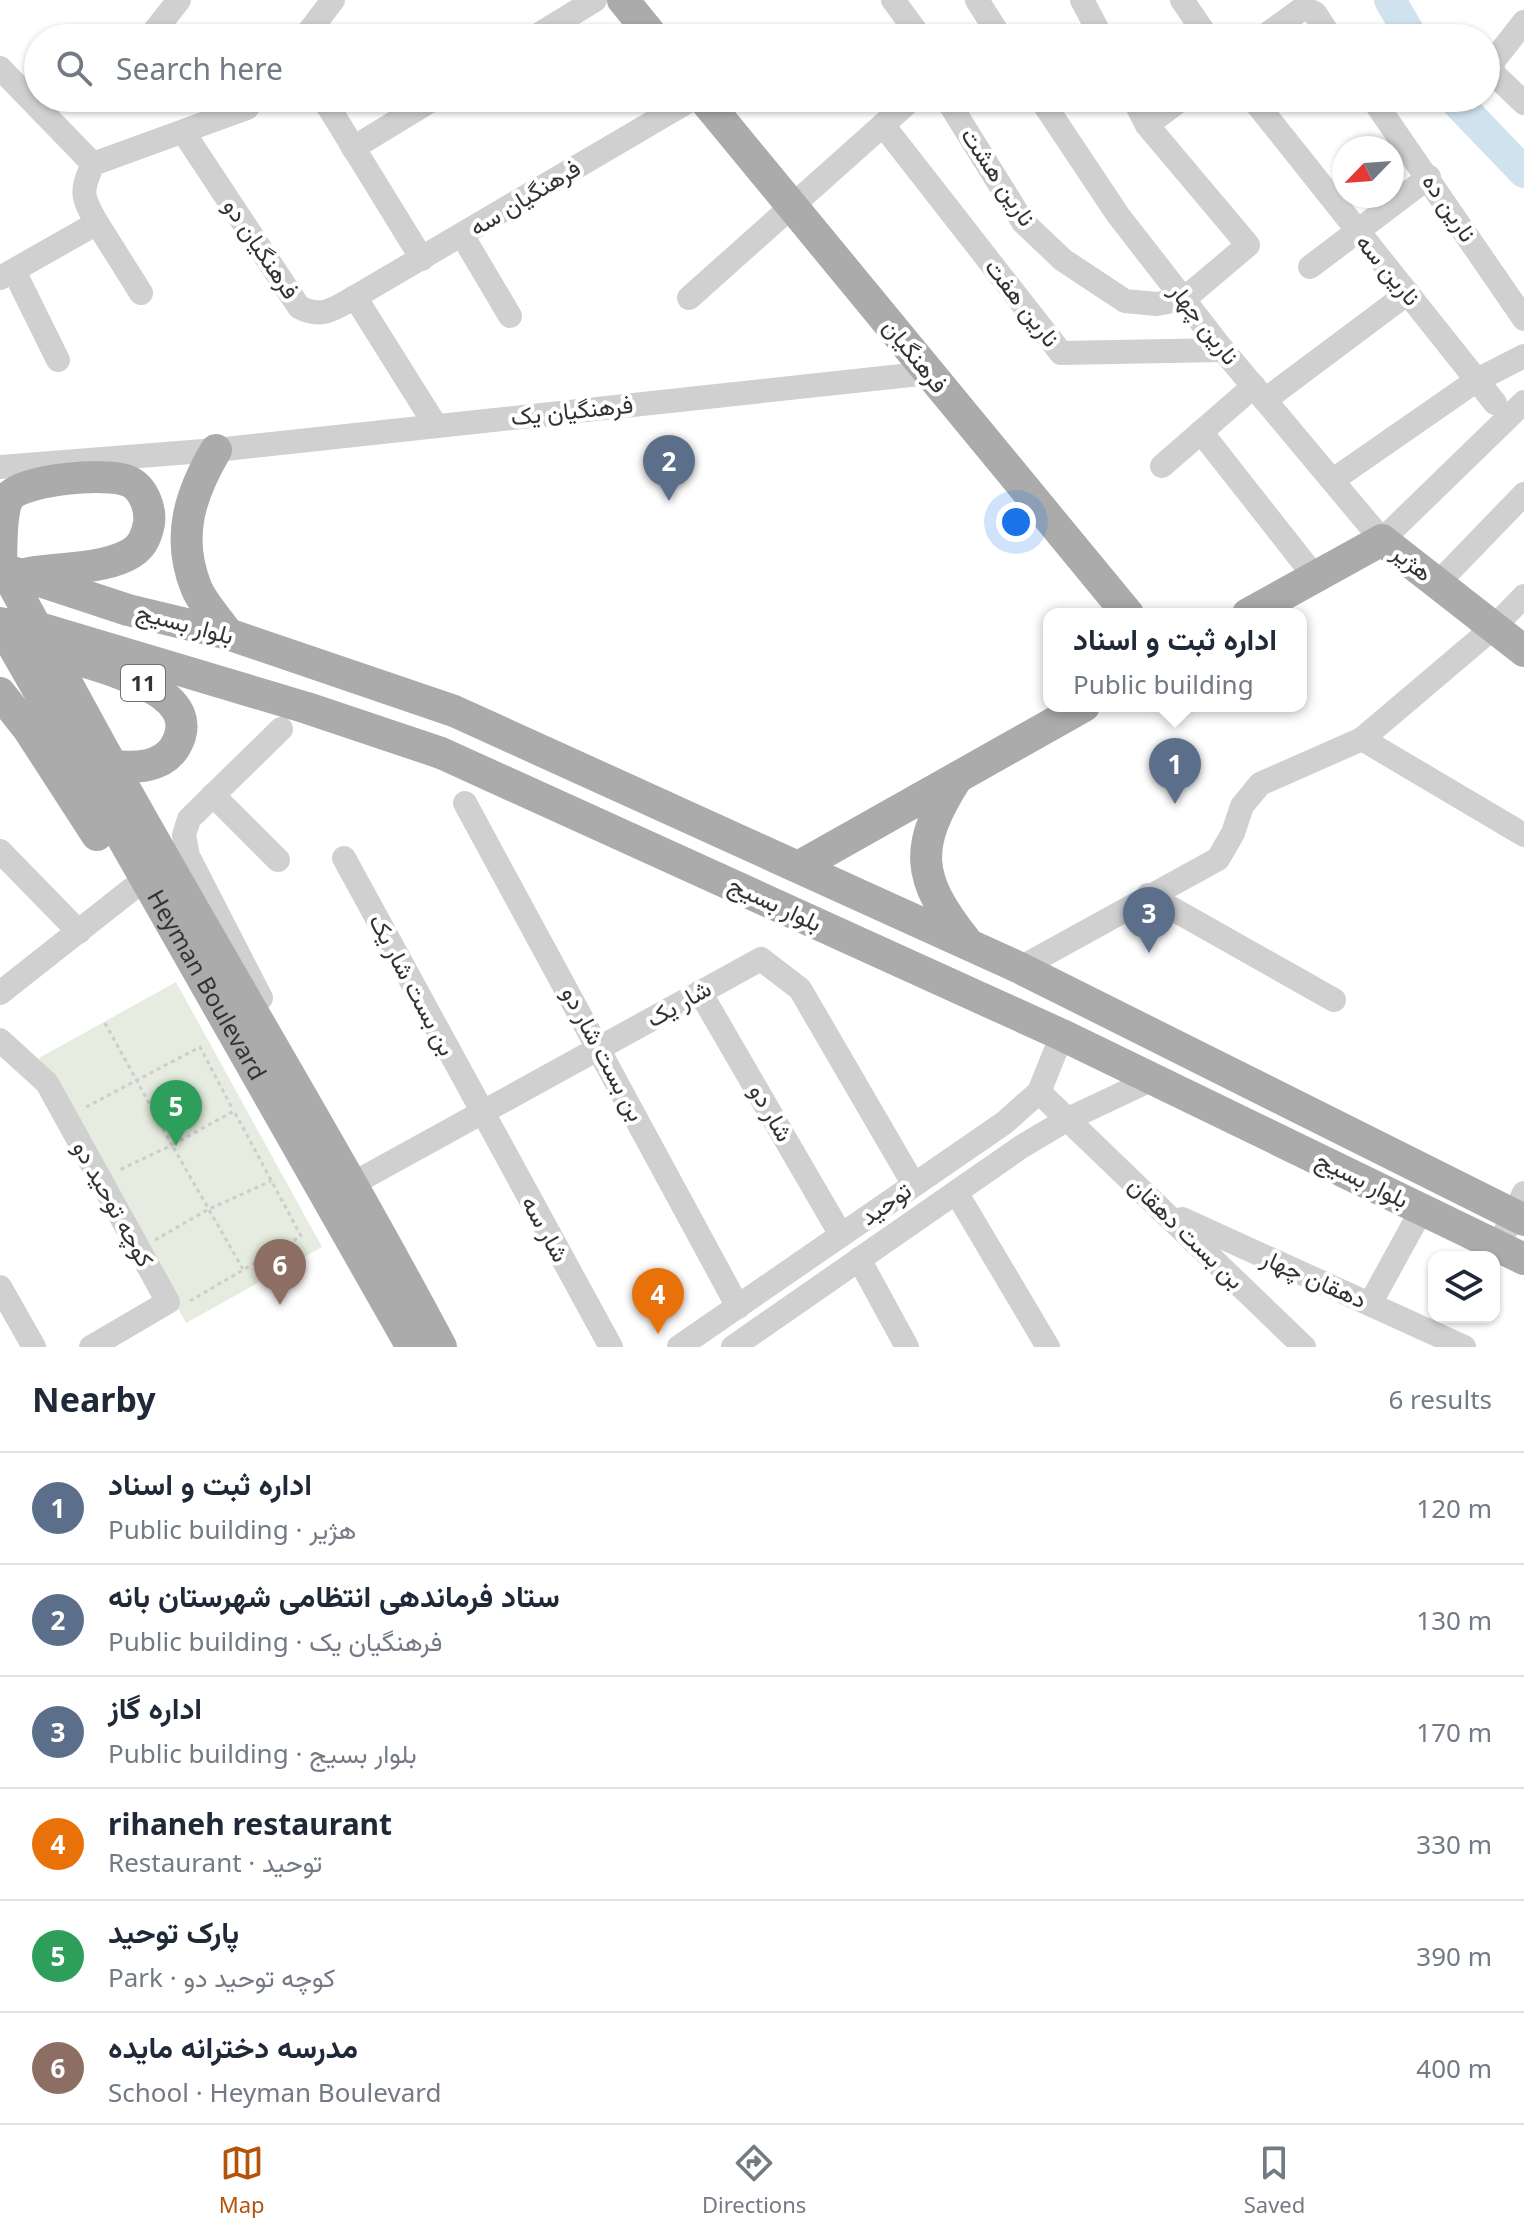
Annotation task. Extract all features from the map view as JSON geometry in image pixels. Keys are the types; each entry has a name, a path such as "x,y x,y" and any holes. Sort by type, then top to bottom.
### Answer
{"main road":[{"path":"623,0 643,24"},
{"name":"فرهنگیان","path":"715,112 1122,608"},
{"path":"216,450 195,486 185,524 186,546 196,589 228,634"},
{"name":"هژیر","path":"1259,608 1382,540 1524,651"},
{"name":"بلوار بسیج","path":"6,567 128,610 228,634 454,711 1020,968 1520,1209"},
{"name":"Heyman Boulevard","path":"6,567 110,761 303,1100 354,1183 441,1347"},
{"name":"بلوار بسیج","path":"0,616 307,708 426,748 568,809 1062,1035 1511,1253"},
{"name":"Heyman Boulevard","path":"0,624 412,1347"},
{"name":"11","path":"0,624 30,643 145,683 172,699 182,719 180,738 169,756 155,764 110,761"},
{"path":"0,693 29,730 168,945 201,978"},
{"path":"800,866 1073,712"},
{"path":"568,809 585,773"},
{"path":"959,776 934,815 927,865 938,905 970,947"}],"street":[{"path":"315,24 333,0"},
{"path":"556,24 595,0"},
{"path":"893,0 911,24"},
{"path":"977,0 990,24"},
{"path":"1082,0 1095,24"},
{"path":"1182,0 1198,24"},
{"path":"159,24 176,1"},
{"path":"1282,24 1308,5 1321,24"},
{"path":"1500,53 1524,22"},
{"path":"0,68 24,93"},
{"path":"1500,80 1524,103"},
{"path":"43,112 93,164"},
{"path":"141,293 83,199 85,181 93,164 237,112"},
{"path":"331,112 422,259"},
{"path":"353,148 412,112"},
{"name":"فرهنگیان سه","path":"355,297 670,112"},
{"path":"689,298 897,112"},
{"name":"نارین هشت","path":"955,112 1023,222 1063,260 1125,301 1157,304 1184,299"},
{"name":"نارین چهار","path":"1049,112 1118,215 1223,350 1382,540"},
{"path":"1140,112 1147,125 1248,245 1184,299"},
{"path":"1147,125 1164,112"},
{"name":"نارین سه","path":"1263,112 1495,403"},
{"name":"نارین ده","path":"1382,112 1524,319"},
{"name":"نارین هفت","path":"883,125 1061,353 1223,350"},
{"name":"فرهنگیان دو","path":"184,133 299,307 313,314 326,313 355,297"},
{"path":"1310,267 1429,177"},
{"path":"58,360 7,274 97,223"},
{"path":"462,235 510,316"},
{"path":"1162,466 1201,432 1408,293"},
{"path":"355,297 436,426"},
{"path":"1333,480 1477,380 1524,356"},
{"name":"فرهنگیان یک","path":"0,467 216,450 929,373"},
{"path":"1382,540 1524,402"},
{"path":"1201,432 1315,577"},
{"path":"1438,583 1524,494"},
{"path":"1020,968 1218,859 1233,833 1242,806 1260,784 1362,739 1494,627 1524,596"},
{"path":"281,729 189,819 184,835 188,856 272,1021 303,1100"},
{"path":"1362,739 1524,835"},
{"path":"213,795 278,860"},
{"name":"بن بست شار دو","path":"465,803 601,1048 738,1307"},
{"path":"0,851 79,932"},
{"name":"بن بست شار یک","path":"344,858 479,1112"},
{"path":"0,993 132,889"},
{"path":"1148,895 1334,1000"},
{"name":"شار یک","path":"354,1183 761,959 800,989 914,1185"},
{"name":"شار دو","path":"700,992 841,1235"},
{"name":"توحید","path":"679,1347 1004,1123 1039,1092 1062,1035"},
{"name":"کوچه توحید دو","path":"0,1040 47,1083 168,1302 91,1347"},
{"name":"توحید","path":"733,1347 956,1192 1068,1119 1153,1079"},
{"name":"بن بست دهقان","path":"1039,1092 1304,1347"},
{"name":"شار سه","path":"479,1112 611,1347"},
{"path":"956,1192 1048,1347"},
{"path":"1370,1304 1422,1209"},
{"path":"1511,1253 1520,1209"},
{"name":"دهقان چهار","path":"1164,1211 1464,1347"},
{"path":"859,1259 907,1347"},
{"path":"0,1287 34,1347"}],"path":[{"path":"105,1023 134,1081 244,1271"},
{"path":"75,1112 200,1047 301,1236 186,1303"},
{"path":"115,1172 234,1111"},
{"path":"149,1244 207,1210 271,1181"}],"shaded area":[{"path":"176,982 322,1247 186,1323 39,1058"}],"waterway":[{"path":"1390,0 1404,24"},
{"path":"1466,112 1524,172"}],"place":[{"name":"ستاد فرماندهی انتظامی شهرستان بانه","path":"669,501"},
{"name":"اداره ثبت و اسناد","path":"1175,804"},
{"name":"اداره گاز","path":"1149,953"},
{"name":"پارک توحید","path":"176,1146"},
{"name":"مدرسه دخترانه مایده","path":"280,1305"},
{"name":"rihaneh restaurant","path":"658,1334"}]}
